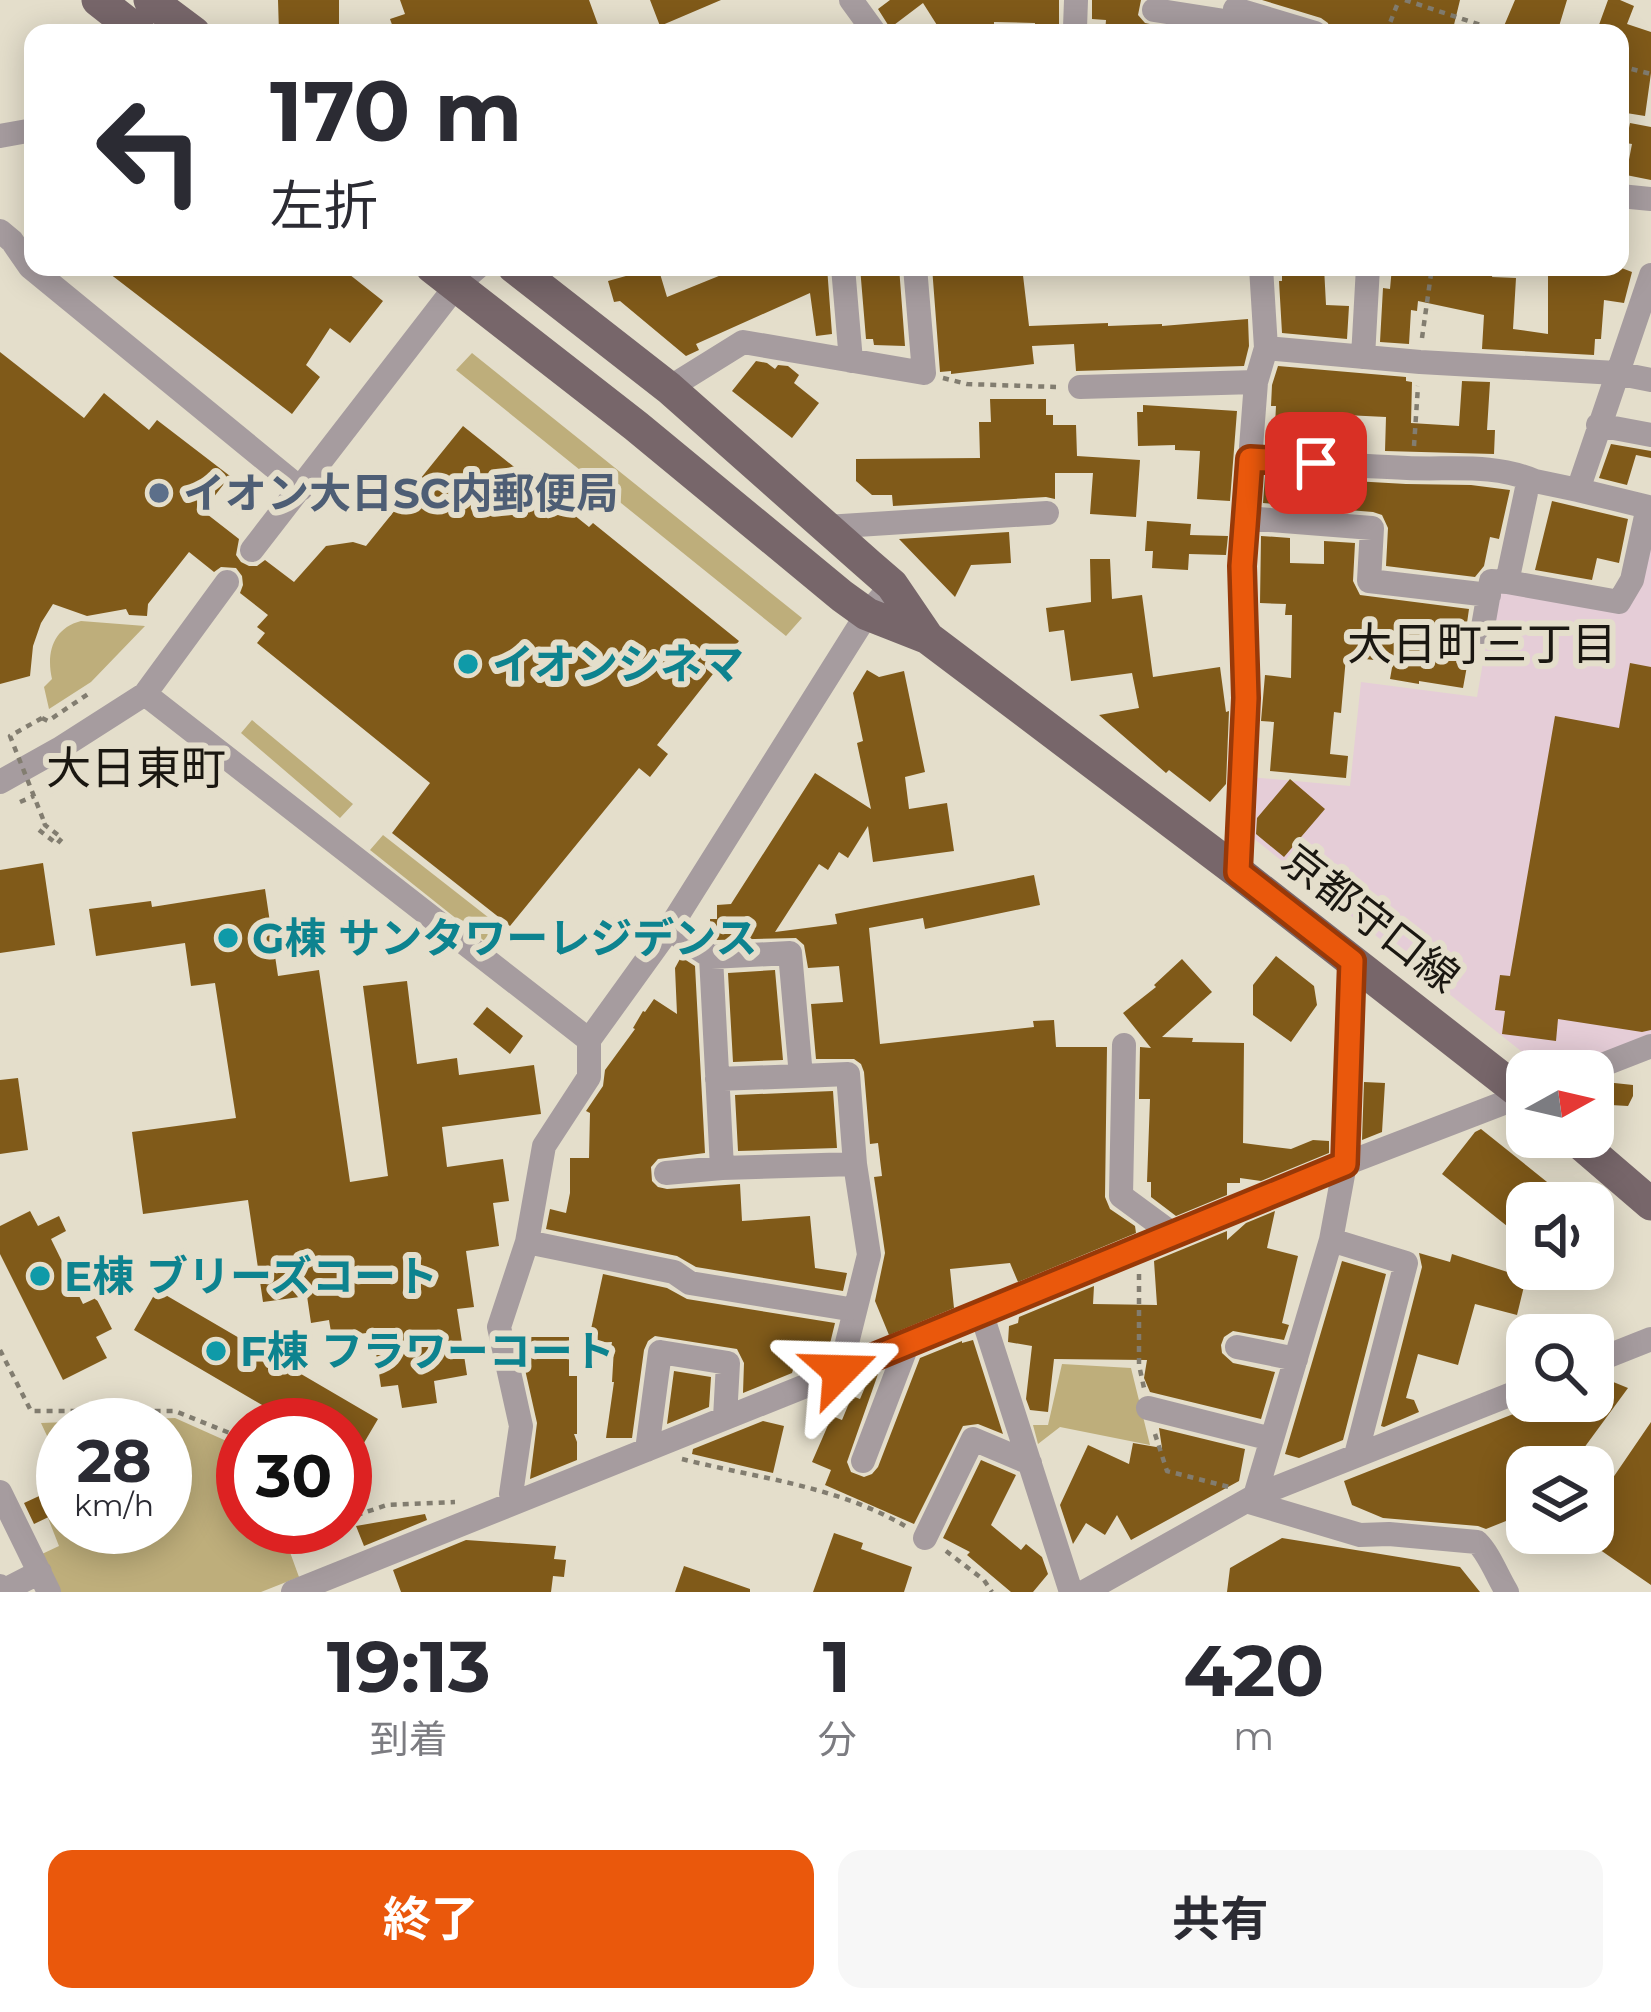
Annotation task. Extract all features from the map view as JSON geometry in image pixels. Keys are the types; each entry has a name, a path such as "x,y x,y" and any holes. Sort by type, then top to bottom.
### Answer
{"main road":[{"path":"99,0 129,24"},
{"path":"150,0 182,24"},
{"name":"京都守口線","path":"459,276 842,596 867,614 928,638 1506,1080"},
{"name":"京都守口線","path":"526,276 669,388 892,585 928,638"},
{"path":"1597,1158 1651,1204"}],"street":[{"path":"1154,10 1272,24"},
{"path":"0,231 24,258"},
{"path":"41,276 305,484"},
{"path":"62,276 305,484"},
{"path":"253,550 453,276"},
{"path":"844,276 851,361"},
{"path":"669,388 743,342 924,374 916,276"},
{"path":"1238,872 1246,698 1242,566 1256,382 1266,348 1262,276"},
{"path":"1363,357 1368,276"},
{"path":"1578,490 1648,291"},
{"path":"1266,348 1651,380"},
{"path":"1080,387 1256,382"},
{"path":"1598,425 1651,435"},
{"path":"1245,518 1372,528 1370,581 1498,588 1619,602 1632,580 1648,506 1477,467 1250,459"},
{"path":"1482,632 1527,488 1535,481"},
{"path":"826,527 1047,513"},
{"path":"0,782 145,694 227,583"},
{"path":"511,1494 521,1426 499,1327 524,1252 544,1146 589,1077 589,1040 669,929 867,614 892,585"},
{"path":"145,694 589,1040"},
{"path":"669,929 711,957 790,953 801,1076"},
{"path":"711,957 722,1168"},
{"path":"1251,1498 1331,1240 1345,1164 1352,961"},
{"path":"1124,1045 1121,1196 1174,1235"},
{"path":"1614,1060 1651,1046"},
{"path":"717,1078 848,1074 869,1255 840,1371"},
{"path":"305,1590 1345,1164 1506,1104"},
{"path":"666,1173 856,1164"},
{"path":"1331,1240 1406,1263 1356,1455"},
{"path":"524,1252 674,1272 690,1283 855,1310"},
{"path":"982,1315 1071,1592"},
{"path":"1614,1354 1651,1339"},
{"path":"863,1461 908,1343"},
{"path":"1237,1347 1296,1359"},
{"path":"647,1450 660,1352 728,1363 724,1418"},
{"path":"1084,1592 1251,1498 1506,1396"},
{"path":"1148,1408 1272,1439"},
{"path":"925,1538 973,1439 1030,1462"},
{"path":"0,1492 44,1582 0,1586"},
{"path":"1251,1498 1360,1534 1478,1542 1507,1592"}],"path":[{"path":"1402,0 1477,24"},
{"path":"924,374 967,384 1080,387"},
{"path":"39,830 57,844 62,838 45,825 10,736 43,718 48,721 91,692"},
{"path":"20,802 34,796"},
{"path":"0,1350 31,1411 175,1411 216,1428"},
{"path":"647,1450 871,1508 960,1560 992,1592"},
{"path":"372,1510 387,1505 462,1502"}],"shaded area":[{"path":"472,353 802,618 786,636 456,370"},
{"path":"1651,531 1651,1035 1614,1051 1520,1050 1248,834 1250,777 1350,786 1361,682 1477,697 1496,587 1620,609"},
{"path":"81,621 145,626 91,682 49,709 44,687 52,679 54,643 64,629"},
{"path":"252,720 353,804 340,818 241,733"},
{"path":"383,835 507,932 492,947 370,850"},
{"path":"1062,1364 1131,1368 1150,1445 1060,1427 1038,1444 1033,1425 1048,1425"},
{"path":"192,1426 216,1436 216,1554 291,1554 299,1577 261,1592 59,1592 42,1554 192,1554"}],"building":[{"path":"278,0 339,0 339,24 279,24"},
{"path":"400,0 589,0 598,24 392,24 390,19 405,14"},
{"path":"650,0 721,0 665,24 659,24"},
{"path":"890,0 1059,0 1059,24 936,24 923,3 895,24 887,24 878,9"},
{"path":"1092,0 1141,0 1138,15 1150,24 1106,24 1106,20 1092,19"},
{"path":"1262,0 1460,0 1454,24 1328,24"},
{"path":"1515,0 1567,0 1560,24 1505,24"},
{"path":"1608,0 1634,6 1627,24 1599,24"},
{"path":"1629,25 1651,32 1645,116 1629,113"},
{"path":"1630,123 1651,127 1651,180 1629,176"},
{"path":"1632,272 1624,303 1604,300 1601,339 1595,339 1594,355 1482,349 1484,315 1418,301 1417,311 1411,310 1409,344 1380,342 1383,288 1390,289 1391,276 1516,278 1513,329 1548,334 1548,276 1629,276"},
{"path":"113,276 351,276 383,301 350,343 330,328 306,365 320,377 292,414"},
{"path":"661,276 667,297 719,276 828,276 832,334 816,336 810,293 696,344 699,350 686,356 620,301 614,302 608,281"},
{"path":"861,276 900,276 905,346 874,345 873,339 866,339"},
{"path":"933,276 1023,276 1029,326 1162,326 1248,319 1244,366 1076,371 1074,344 1032,346 1034,364 940,372"},
{"path":"1282,276 1324,276 1326,305 1349,306 1347,339 1282,333"},
{"path":"0,352 84,418 104,393 149,430 157,420 230,476 203,511 239,539 236,555 249,566 265,560 294,582 326,546 353,542 366,546 463,426 739,641 657,745 668,754 650,777 639,768 510,926 392,833 430,783 257,643 265,633 257,627 268,615 240,593 242,576 236,568 221,567 214,572 189,552 148,604 147,616 129,615 126,609 87,616 53,604 33,646 30,676 0,684"},
{"path":"756,361 775,369 788,366 799,375 794,383 819,403 792,438 732,391"},
{"path":"1278,366 1406,377 1412,382 1411,423 1459,426 1462,381 1490,382 1487,430 1495,430 1494,454 1385,451 1386,417 1345,415 1344,448 1274,444 1272,385"},
{"path":"990,399 1046,399 1046,415 1053,415 1053,425 1076,425 1077,456 1140,460 1136,517 1090,514 1093,473 1055,473 1055,499 893,506 892,495 872,495 856,481 856,459 980,458 979,422 991,422"},
{"path":"1143,405 1237,411 1230,501 1197,499 1200,451 1175,450 1175,445 1138,446 1137,412 1143,412"},
{"path":"1611,444 1651,451 1651,458 1636,455 1627,485 1599,478"},
{"path":"1265,476 1510,490 1499,539 1490,537 1484,566 1475,577 1386,566 1388,528 1382,515 1263,503"},
{"path":"1552,501 1628,519 1619,563 1597,558 1592,580 1535,570"},
{"path":"1147,521 1191,524 1190,535 1228,536 1226,555 1189,554 1188,570 1152,568 1153,551 1145,551"},
{"path":"1009,532 1011,563 971,565 955,597 899,539"},
{"path":"1261,536 1290,538 1290,563 1324,564 1324,541 1355,543 1353,581 1360,595 1469,609 1466,630 1471,644 1463,688 1390,679 1393,662 1346,657 1341,713 1334,712 1330,754 1348,756 1346,778 1270,771 1274,722 1261,721 1265,675 1291,678 1292,615 1285,615 1286,604 1260,603"},
{"path":"1090,559 1110,559 1112,599 1142,595 1153,677 1220,667 1229,711 1226,784 1210,802 1169,770 1166,773 1099,715 1139,708 1132,673 1071,681 1064,630 1049,632 1046,608 1091,602"},
{"path":"1630,663 1651,667 1651,1030 1558,1019 1556,1041 1502,1034 1505,1011 1495,1010 1500,975 1510,976 1555,716 1619,728"},
{"path":"867,670 879,677 904,671 925,772 905,777 909,809 947,803 954,851 873,862 868,826 848,858 839,852 828,870 819,864 775,932 837,924 835,914 1034,875 1040,905 925,929 923,918 869,928 880,1044 1034,1027 1033,1021 1054,1020 1056,1047 1107,1047 1105,1197 1110,1209 1135,1226 1136,1233 1018,1282 1010,1263 950,1269 954,1308 889,1335 875,1301 885,1253 874,1177 882,1176 878,1143 870,1144 864,1072 854,1059 816,1059 811,1004 843,1002 839,966 808,968 804,945 796,938 716,940 711,937 710,919 717,919 717,905 731,904 815,773 871,809 857,743 863,741 853,693"},
{"path":"1290,779 1325,809 1284,857 1256,834 1257,818"},
{"path":"43,863 55,945 0,953 0,870"},
{"path":"265,889 278,976 319,970 350,1182 388,1176 363,986 407,981 417,1064 457,1058 459,1075 534,1065 541,1114 442,1127 447,1167 503,1159 509,1201 493,1203 499,1246 466,1251 474,1307 457,1309 467,1375 434,1381 437,1403 402,1408 398,1385 381,1387 373,1332 332,1338 329,1320 311,1323 307,1296 263,1302 248,1200 143,1214 132,1132 236,1118 215,983 191,986 185,943 96,956 89,909 151,901 152,907"},
{"path":"1276,956 1314,986 1317,1005 1291,1042 1253,1015 1253,985"},
{"path":"681,957 695,966 705,1153 658,1159 651,1167 652,1181 667,1189 740,1184 742,1221 810,1216 815,1268 847,1273 843,1291 696,1267 677,1256 546,1229 550,1209 566,1213 570,1158 589,1158 590,1113 586,1111 603,1086 605,1070 654,999 677,1014 675,968"},
{"path":"1182,959 1212,992 1162,1037 1244,1043 1243,1143 1291,1149 1313,1140 1329,1141 1329,1153 1261,1181 1240,1178 1240,1183 1227,1183 1227,1195 1176,1216 1151,1197 1151,1182 1147,1182 1150,1099 1139,1099 1140,1047 1151,1048 1123,1013"},
{"path":"775,970 783,1060 733,1062 728,973"},
{"path":"487,1007 523,1036 510,1054 473,1024"},
{"path":"18,1078 28,1150 0,1154 0,1080"},
{"path":"1364,1082 1385,1083 1382,1132 1362,1140"},
{"path":"1614,1083 1633,1085 1628,1106 1614,1105"},
{"path":"833,1091 837,1148 738,1151 735,1095"},
{"path":"1481,1129 1506,1149 1506,1158 1517,1158 1547,1182 1506,1182 1506,1225 1442,1174"},
{"name":"E棟 ブリーズコート","path":"30,1211 38,1226 59,1216 66,1231 51,1239 83,1304 96,1298 112,1329 96,1337 107,1358 63,1380 0,1254 0,1226"},
{"path":"1275,1211 1267,1248 1298,1256 1282,1323 1289,1325 1284,1340 1233,1331 1221,1345 1222,1353 1233,1363 1275,1372 1261,1419 1150,1392 1144,1378 1147,1360 1054,1359 1048,1412 1030,1410 1026,1399 1032,1346 1008,1342 1009,1326 1018,1323 1019,1317 1094,1286 1093,1304 1157,1305 1154,1261 1227,1231 1227,1240 1246,1223"},
{"path":"1419,1253 1450,1262 1452,1254 1506,1272 1506,1290 1523,1290 1517,1314 1475,1304 1458,1365 1418,1354 1406,1398 1414,1400 1419,1412 1384,1427 1381,1426 1422,1267"},
{"path":"1342,1261 1386,1274 1343,1440 1299,1458 1285,1454"},
{"path":"603,1274 667,1288 687,1299 835,1323 826,1360 814,1365 796,1360 792,1373 743,1393 744,1363 737,1349 655,1336 644,1350 632,1438 606,1438 614,1348 612,1342 588,1343"},
{"name":"F棟 フラワーコート","path":"157,1290 342,1398 250,1398 134,1330"},
{"path":"522,1337 569,1337 569,1376 577,1376 577,1460 530,1479 537,1423"},
{"path":"973,1340 1003,1434 978,1424 963,1426 914,1524 825,1485 831,1470 812,1462 832,1416 842,1420 852,1396 860,1399 869,1378 878,1374 847,1462 851,1472 864,1477 878,1467 920,1358"},
{"path":"674,1371 711,1377 709,1407 667,1424"},
{"path":"1614,1382 1628,1388 1614,1407"},
{"path":"1506,1417 1506,1422 1603,1422 1585,1446 1506,1446 1506,1521 1486,1529 1383,1518 1352,1505 1344,1481"},
{"path":"763,1421 784,1426 773,1473 692,1454 693,1449"},
{"path":"1651,1422 1651,1585 1606,1554 1614,1554 1614,1476"},
{"path":"1159,1428 1245,1449 1239,1481 1131,1540 1117,1515 1105,1535 1086,1523 1073,1544 1060,1505 1088,1445 1129,1464 1133,1443 1162,1448"},
{"path":"981,1460 1016,1475 991,1525 1021,1550 1026,1544 1042,1557 1048,1574 1033,1592 1011,1592 967,1555 970,1552 943,1538"},
{"path":"36,1497 36,1523 34,1524 24,1503"},
{"path":"425,1514 427,1520 372,1543 372,1523"},
{"path":"834,1533 863,1543 861,1549 912,1567 904,1592 813,1592"},
{"path":"1282,1538 1460,1567 1480,1592 1227,1592 1230,1568"},
{"path":"466,1540 556,1546 554,1559 566,1560 564,1577 553,1576 551,1592 401,1592 393,1570"},
{"path":"684,1566 750,1589 750,1592 675,1592"}],"place":[{"name":"イオン大日SC内郵便局","path":"159,493"},
{"name":"イオンシネマ","path":"468,664"},
{"name":"G棟 サンタワーレジデンス","path":"228,938"},
{"name":"E棟 ブリーズコート","path":"40,1276"},
{"name":"F棟 フラワーコート","path":"216,1351"}],"district":[{"name":"大日町三丁目","path":"1482,644"},
{"name":"大日東町","path":"136,768"}],"route":[{"path":"840,1371 1345,1164 1352,961 1238,872 1246,698 1242,566 1250,459 1316,463"}]}
